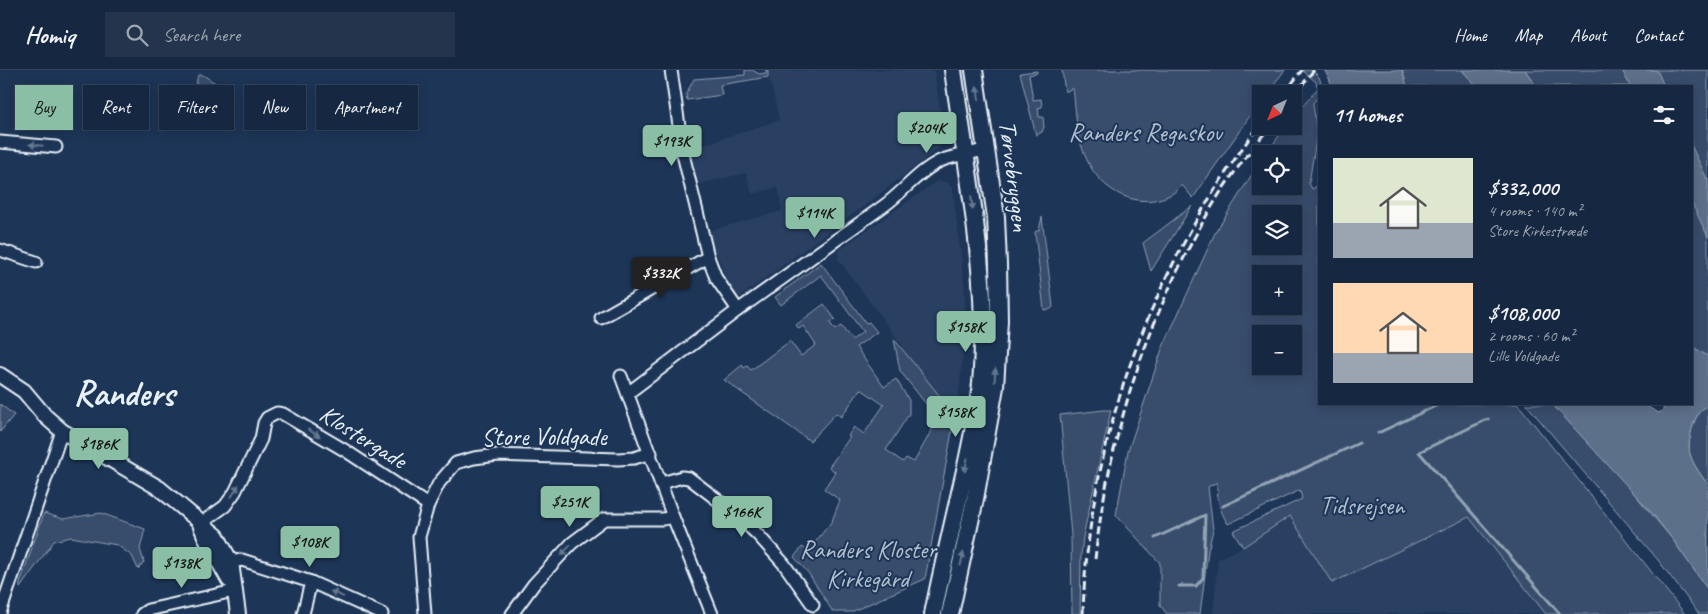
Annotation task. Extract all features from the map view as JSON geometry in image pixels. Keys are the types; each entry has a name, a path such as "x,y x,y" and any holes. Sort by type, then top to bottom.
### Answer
{"main road":[{"name":"Tørvebryggen","path":"933,614 976,420 981,383 982,324 979,261 953,70"},
{"name":"Tørvebryggen","path":"950,614 975,499 995,386 999,322 996,217 974,70"}],"street":[{"path":"671,70 682,154 708,257 716,278 738,310"},
{"path":"0,142 56,147"},
{"path":"628,393 738,310 885,205 924,171 943,160 986,150"},
{"path":"0,250 36,262"},
{"path":"600,318 708,257"},
{"path":"621,376 712,614"},
{"path":"5,378 24,391 45,416 62,432 159,488 182,506 200,524 217,536 234,591 238,614"},
{"name":"Klostergade","path":"200,524 225,506 235,492 261,438 264,423 271,415 277,413 283,414 346,451 428,505"},
{"path":"0,613 62,432"},
{"name":"Store Voldgade","path":"425,614 419,537 428,505 439,483 456,463 474,458 498,455 618,459 634,458 651,453"},
{"path":"662,482 682,477 690,478 736,514 784,564 813,605"},
{"path":"512,614 534,584 572,543 604,519 663,519 674,517"},
{"path":"226,563 242,560 311,582 382,614"},
{"path":"303,614 311,582"},
{"path":"142,614 148,610 234,591"}],"shaded area":[{"path":"768,70 934,70 945,143 872,200 738,298 726,278 708,231 782,211 778,187 752,194 746,173 698,184 690,149 779,120"},
{"path":"1324,70 1402,70 1407,85 1332,85"},
{"path":"1462,70 1525,70 1535,85 1475,85"},
{"path":"1622,70 1657,70 1664,85 1630,85"},
{"path":"1693,149 1708,181 1708,237 1693,205"},
{"path":"937,181 947,182 953,190 964,283 966,320 958,403 920,399 902,345 838,259 839,250"},
{"path":"1693,347 1708,356 1708,406 1700,411 1695,420 1690,435 1689,450 1693,462 1708,485 1708,590 1652,513 1553,405 1644,405 1659,413 1663,410 1664,405 1693,405"},
{"path":"1290,516 1332,583 1469,517 1546,614 1213,614 1218,559 1243,547"}],"green space":[{"path":"745,70 752,70 759,74 766,73 766,70 768,70 768,77 720,85 722,95 687,100 686,94 694,79 745,75"},
{"name":"Randers Regnskov","path":"1062,70 1285,70 1273,85 1252,85 1252,113 1193,198 1182,185 1170,195 1158,199 1145,201 1133,199 1121,195 1101,181 1093,171 1083,152 1077,124 1073,88 1065,92"},
{"path":"1302,70 1312,70 1319,77 1322,85 1318,85 1318,88 1316,82"},
{"path":"1402,70 1462,70 1475,85 1407,85"},
{"path":"1525,70 1708,70 1708,356 1693,347 1693,85 1535,85"},
{"path":"1037,71 1037,73 1029,75 1033,100 1041,99 1042,107 1038,108 1039,117 1043,117 1044,127 1042,132 1036,135 1020,73"},
{"path":"198,75 203,75 218,85 196,85"},
{"name":"Tidsrejsen","path":"1318,88 1318,96 1313,103 1317,134 1309,183 1312,189 1318,186 1318,405 1519,405 1685,614 1546,614 1469,517 1332,583 1290,516 1243,547 1233,531 1302,499 1300,490 1228,524 1219,504 1217,482 1208,487 1213,530 1208,551 1200,614 1167,614 1160,605 1160,563 1116,515 1128,451 1162,349 1215,233 1252,174 1252,195 1302,195 1302,145 1272,145 1280,135 1302,135 1302,107"},
{"path":"1192,206 1151,271 1143,243"},
{"path":"1042,217 1053,307 1044,310 1035,232 1039,230"},
{"name":"Randers Kloster Kirkegård","path":"821,263 866,323 869,322 877,332 856,347 884,387 896,379 909,400 909,414 886,450 903,462 906,458 914,462 938,419 900,371 894,339 955,415 925,579 851,612 833,612 809,574 794,557 802,547 808,551 832,521 840,500 824,489 835,472 829,467 850,437 848,436 854,427 864,434 884,405 861,389 841,417 836,413 810,441 724,380 742,365 744,368 747,366 751,370 790,341 801,356 816,345 803,326 799,329 796,325 824,304 835,319 830,323 835,330 841,326 852,340 863,332 821,275 781,305 775,297"},
{"path":"0,404 14,415 0,432"},
{"path":"1527,405 1553,405 1622,479 1673,540 1708,590 1708,614 1699,614 1658,560"},
{"path":"1708,406 1708,485 1693,462 1689,446 1695,420 1700,411"},
{"path":"1111,410 1083,537 1080,614 1072,614 1071,535 1060,415"},
{"path":"44,513 63,519 101,513 145,529 140,549 144,562 138,569 132,556 117,545 71,537 54,541 20,588 20,583"}],"waterway":[{"path":"1378,433 1438,405"},
{"path":"1488,419 1419,452 1560,614"},
{"path":"1223,506 1359,443"},
{"path":"1155,538 1205,515 1203,578 1196,586 1179,586"}],"railway":[{"path":"1291,85 1302,70"},
{"path":"1302,85 1314,70"},
{"path":"1083,614 1088,548 1098,482 1113,418 1134,355 1159,293 1189,234 1223,177 1253,135"},
{"path":"1095,559 1111,463 1137,369 1154,323 1196,235 1220,193 1263,135"}],"district":[{"name":"Randers","path":"124,393"}]}
